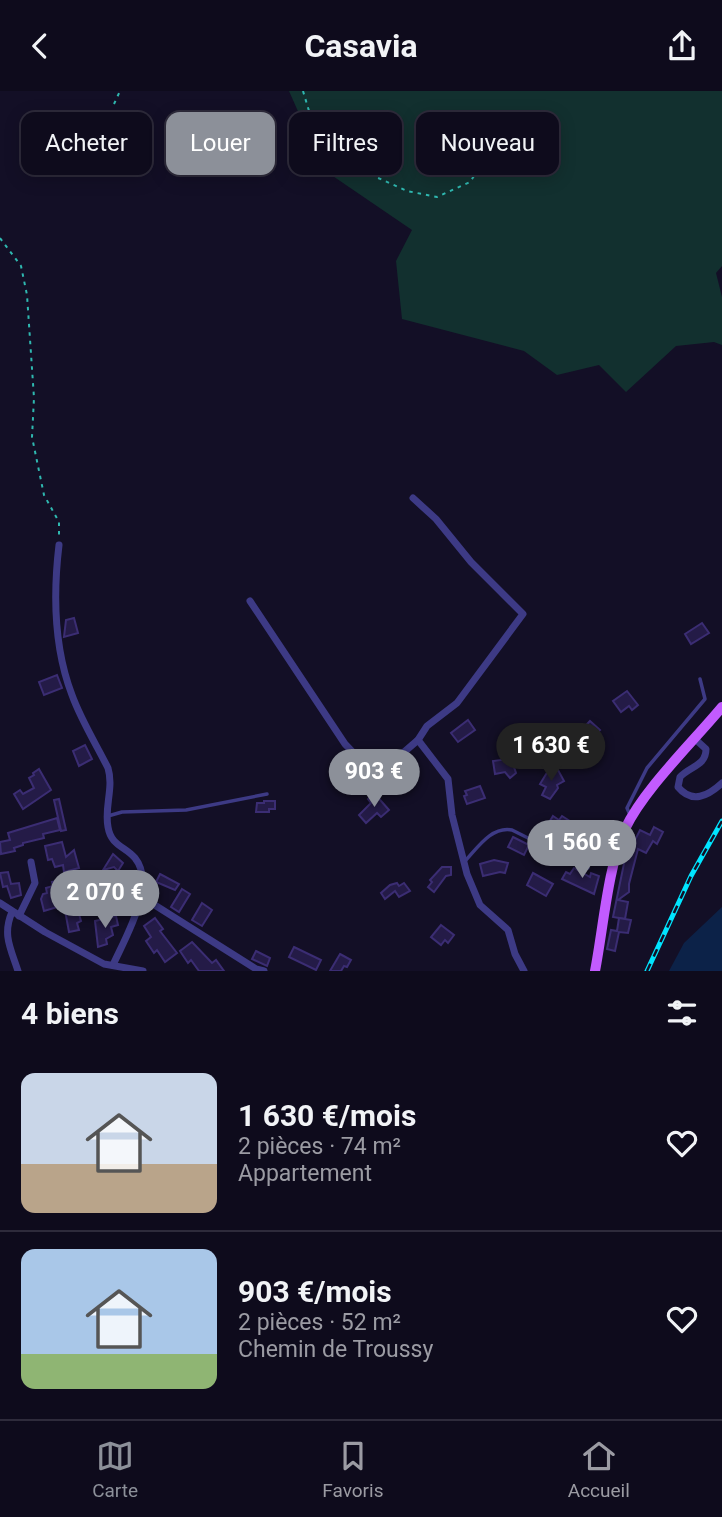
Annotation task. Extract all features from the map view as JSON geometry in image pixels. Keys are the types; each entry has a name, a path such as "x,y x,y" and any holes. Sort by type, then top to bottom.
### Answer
{"main road":[{"path":"596,971 616,858 625,830 641,803 722,707"}],"street":[{"path":"250,601 345,744 365,765 376,769 388,766 418,740 427,726 457,703 523,614 471,562 436,519 413,498"},
{"path":"59,545 58,648 72,697 112,780 107,825 111,840 135,857 141,868 142,897 113,965"},
{"path":"695,739 706,749 705,757 703,762 680,776 678,787 685,794 699,798 711,793 722,783"},
{"path":"418,740 448,779 452,815 464,861 480,905 508,930 515,954 524,971"},
{"path":"18,971 6,926 35,883 31,862"},
{"path":"142,897 256,969 264,971"},
{"path":"0,903 103,967 113,965 143,971"}],"lane":[{"path":"631,818 627,808 647,768 705,699 700,679"},
{"path":"108,816 122,812 186,810 267,794"},
{"path":"464,861 493,832 504,828 589,868"}],"path":[{"path":"114,104 120,91"},
{"path":"303,91 309,111 356,168 407,191 437,197 470,182 475,175"},
{"path":"0,238 21,266 27,295 34,398 32,437 44,495 59,521 59,545"}],"green space":[{"path":"289,91 722,91 722,266 716,273 722,297 722,345 714,342 676,346 626,392 599,365 557,375 524,351 402,319 396,261 412,230 331,175 402,175 402,112 298,112"}],"water":[{"path":"722,907 722,971 669,971 684,943"}],"building":[{"path":"74,618 78,633 64,637 66,620"},
{"path":"702,623 709,633 691,644 685,634"},
{"path":"57,675 62,688 44,695 39,682"},
{"path":"627,691 638,705 632,710 629,706 621,712 613,701"},
{"path":"468,720 475,730 458,742 451,733"},
{"path":"590,721 600,730 585,745 576,736"},
{"path":"85,745 92,759 79,766 73,751"},
{"path":"508,759 509,762 512,761 516,773 510,778 505,772 495,774 493,761"},
{"path":"39,769 51,790 23,809 14,794 20,790 23,794 34,788 29,778"},
{"path":"558,770 564,781 557,785 558,788 550,799 542,795 546,787 540,784 548,771 553,773"},
{"path":"480,786 485,798 467,804 465,791"},
{"path":"374,793 389,810 381,817 377,813 366,823 359,815 371,803 368,799"},
{"path":"59,799 66,830 61,831 54,800"},
{"path":"275,801 275,809 256,812 257,803"},
{"path":"553,816 559,820 562,816 573,823 562,842 551,835 556,828 548,824"},
{"path":"57,818 60,830 43,834 44,838 23,843 14,848 15,851 1,854 0,842 10,840 8,833"},
{"path":"654,827 663,832 657,844 653,841 646,853 638,849 629,892 618,900 628,902 625,919 613,917 628,844 632,846 640,830 650,835"},
{"path":"513,837 529,845 524,855 508,847"},
{"path":"62,842 66,857 74,850 79,868 64,872 63,865 55,867 52,859 48,860 45,846"},
{"path":"113,854 123,863 118,871 114,867 103,870"},
{"path":"494,860 508,863 505,873 483,876 480,864"},
{"path":"442,867 451,867 451,875 446,876 434,892 428,887 432,882 430,880"},
{"path":"574,868 590,877 591,873 599,876 594,894 562,879 566,872 570,874"},
{"path":"8,872 11,884 19,883 21,895 11,898 7,886 3,887 0,873"},
{"path":"91,873 95,886 83,889 80,876"},
{"path":"533,873 553,884 546,896 527,885"},
{"path":"160,874 179,884 175,890 156,882"},
{"path":"60,880 62,894 79,890 85,912 79,914 79,930 69,932 64,905 44,911 41,899 43,894 47,893 46,888 53,886 52,882"},
{"path":"106,883 116,902 122,900 124,910 110,913 105,893 97,895 95,886"},
{"path":"397,883 399,886 404,883 410,891 399,897 395,891 385,899 381,893"},
{"path":"182,889 190,894 179,912 171,907"},
{"path":"202,903 212,910 202,926 192,920"},
{"path":"116,916 118,925 111,927 113,935 106,939 107,944 98,947 95,921"},
{"path":"155,918 163,929 160,931 177,953 165,962 157,950 154,953 146,941 151,937 144,926"},
{"path":"619,918 631,920 628,933 619,932 615,951 607,949 611,930 617,931"},
{"path":"441,925 454,935 448,943 445,940 441,945 431,937"},
{"path":"192,942 212,963 216,960 224,971 199,971 191,960 188,963 180,951"},
{"path":"294,947 321,960 316,970 289,957"},
{"path":"256,951 270,958 267,966 252,959"},
{"path":"340,954 351,960 347,967 344,966 341,971 330,971"}],"railway":[{"path":"647,971 691,876 722,821"}]}
